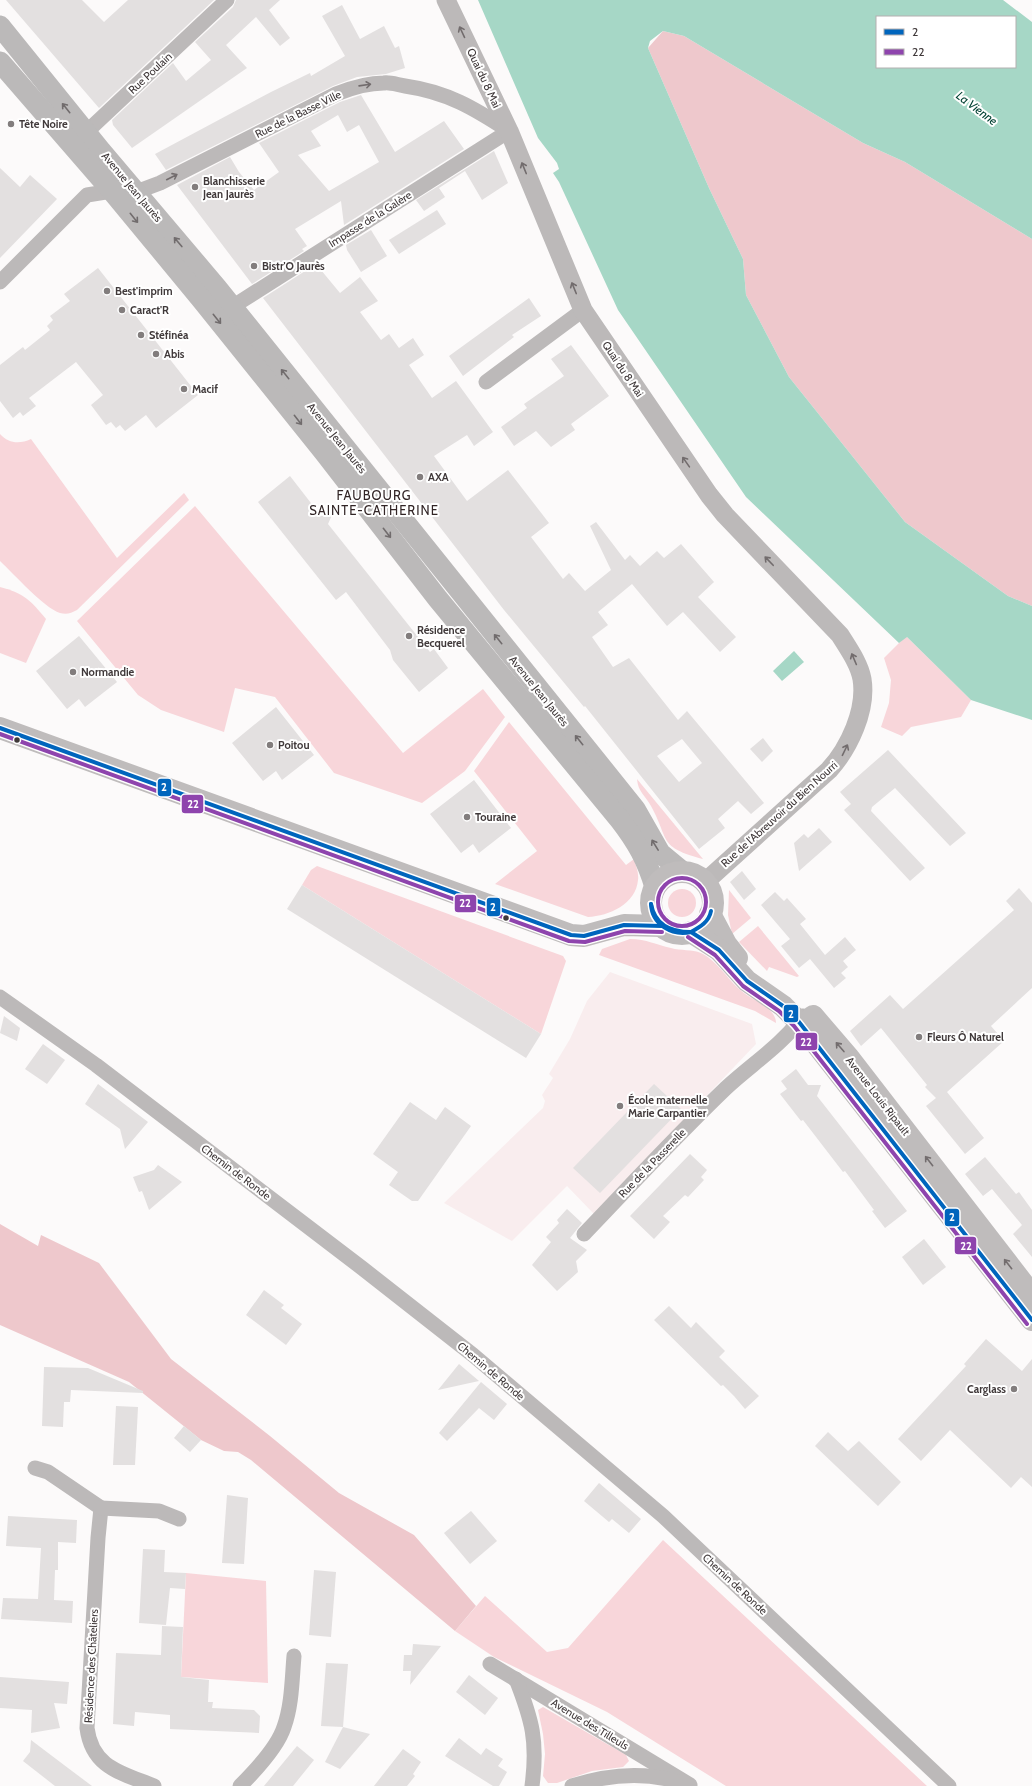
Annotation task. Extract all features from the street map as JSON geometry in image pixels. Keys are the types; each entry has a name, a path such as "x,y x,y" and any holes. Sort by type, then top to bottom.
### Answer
{"main road":[{"name":"Avenue Jean Jaurès","path":"0,26 80,139 112,191 288,407 486,658 624,825 647,860 653,893"},
{"name":"Avenue Jean Jaurès","path":"0,62 136,192 232,307 635,809 660,853 683,872"},
{"path":"0,728 571,935 584,936 632,925 662,926 676,933 691,932 702,925 710,914 712,898 705,882 699,877 683,872 670,874 659,881 653,893 638,912 610,929"},
{"path":"653,893 654,914 662,926"},
{"name":"Avenue Louis Ripault","path":"710,914 726,944 752,975 762,983 793,999 803,1016 1032,1320"},
{"name":"Avenue Louis Ripault","path":"691,932 719,950 747,981 782,1006 803,1016 849,1058 1029,1284"}],"street":[{"name":"Rue Poulain","path":"80,139 227,0"},
{"name":"Quai du 8 Mai","path":"446,0 509,130 583,310 710,496 725,514 840,635 852,654 862,679 862,696"},
{"name":"Rue de la Basse Ville","path":"136,192 160,183 336,94 359,86 385,83 413,87 452,98 472,106 509,130"},
{"name":"Impasse de la Galère","path":"232,307 509,130"},
{"path":"0,282 87,195 112,191 136,192"},
{"path":"486,382 583,310"},
{"name":"Rue de l'Abreuvoir du Bien Nourri","path":"705,882 829,770 843,755 857,721 862,696"},
{"name":"Chemin de Ronde","path":"0,997 96,1065 362,1268 479,1360 663,1516 949,1786"},
{"name":"Rue de la Passerelle","path":"584,1234 700,1113 737,1078 782,1042 803,1016"},
{"path":"35,1468 48,1472 101,1508 159,1511 179,1519"},
{"name":"Résidence des Châteliers","path":"101,1508 88,1720 89,1740 102,1762 114,1770 154,1786"},
{"path":"240,1786 275,1744 284,1728 288,1711 294,1656"},
{"name":"Avenue des Tilleuls","path":"490,1664 691,1785"},
{"path":"516,1679 530,1715 534,1742 532,1786"},
{"path":"572,1786 621,1775 656,1776 691,1785"}],"shaded area":[{"path":"663,31 684,36 863,143 905,162 1032,239 1032,606 1008,596 905,522 789,377 746,295 743,259 709,188 648,48"},
{"path":"0,434 7,440 15,442 23,442 31,439 117,558 184,493 189,500 77,610 65,614 60,613 46,605 0,561"},
{"path":"195,506 403,753 483,689 505,717 465,771 422,803 334,773 275,697 235,688 224,732 161,710 138,695 77,621"},
{"path":"0,587 8,589 26,598 46,619 26,663 0,653"},
{"path":"906,636 971,700 961,717 911,727 902,736 881,727 889,703 891,680 884,658"},
{"path":"509,722 626,865 634,859 638,875 636,888 627,902 620,907 604,914 588,917 495,884 537,851 474,771"},
{"path":"637,779 703,859 679,851 667,841 651,806 640,790"},
{"path":"317,866 563,956 566,961 541,1034 302,885 311,870"},
{"path":"682,889 692,893 696,903 692,913 682,917 672,913 668,903 672,893"},
{"path":"729,890 751,918 732,934 728,915"},
{"path":"758,926 799,976 797,977 769,967 767,971 739,942"},
{"path":"630,939 701,953 719,967 744,993 769,1009 775,1018 776,1023 755,1011 599,955 602,949"},
{"name":"École maternelle Marie Carpantier","path":"610,972 752,1024 756,1044 594,1214 567,1186 512,1241 444,1203 543,1108 545,1101 542,1095 553,1078 549,1074 570,1039 587,1001"},
{"path":"0,1224 38,1246 41,1235 99,1263 171,1359 270,1436 339,1493 414,1535 476,1606 455,1631 251,1460 238,1452 224,1451 201,1440 129,1382 0,1325"},
{"path":"663,1540 927,1786 726,1786 607,1712 494,1657 455,1631 485,1596 547,1652 568,1648"},
{"path":"186,1573 266,1581 268,1683 181,1677"},
{"path":"543,1707 626,1755 629,1761 623,1767 592,1771 557,1783 548,1783 543,1776 545,1754 538,1710"}],"water":[{"name":"La Vienne","path":"478,0 1003,0 1032,22 1032,239 905,162 863,143 684,36 663,31 650,41 648,48 709,188 743,259 746,295 789,377 905,522 1008,596 1032,606 1032,720 971,700 907,637 899,643 746,497 618,310 559,182 553,173 559,169 557,163 538,138"},
{"path":"794,651 804,662 782,681 773,671"}],"building":[{"path":"6,0 82,0 104,22 128,0 214,0 99,108"},
{"path":"236,0 280,0 269,10 290,38 280,46 256,17 226,45 247,68 132,148 113,125 112,120 173,63 186,81 211,60 195,42 233,7"},
{"path":"342,5 360,39 384,26 395,48 399,46 405,68 386,74 357,77 333,86 166,170 155,154 271,92 310,73 311,76 345,56 322,16"},
{"path":"361,95 395,152 444,121 464,149 344,225 341,201 295,229 307,246 302,249 304,251 252,284 177,185 230,157 239,172 254,190 279,172 259,143 340,102","holes":["338,115 347,132 359,125 379,162 329,191 298,155 321,146 311,131"]},
{"path":"494,151 508,183 482,200 465,171 439,188 445,197 424,211 416,200"},
{"path":"0,168 20,187 30,175 57,199 0,258"},
{"path":"437,210 446,224 399,254 389,240"},
{"path":"371,230 387,256 361,272 347,250 346,245"},
{"path":"316,264 340,293 360,277 378,301 360,312 381,340 389,334 399,348 413,338 424,355 409,365 432,398 456,381 493,432 474,446 467,435 434,456 467,501 508,470 549,523 531,537 563,579 569,573 585,591 611,570 590,526 596,522 625,560 630,555 640,566 657,551 664,558 681,544 714,582 698,597 736,637 720,652 683,612 667,626 632,584 598,612 608,625 592,637 613,667 629,658 678,720 687,711 764,803 751,814 738,801 718,819 725,828 699,849 585,706 584,707 504,610 263,298","holes":["682,739 702,763 679,782 657,756"]},
{"path":"98,268 198,395 156,428 146,415 125,431 120,425 116,428 111,422 106,425 91,405 103,395 76,362 29,398 36,406 23,416 20,412 13,418 0,401 0,365 23,347 25,350 50,330 47,326 53,320 50,316 70,301 64,294"},
{"path":"529,298 541,316 512,335 514,337 463,376 449,356"},
{"path":"571,345 609,396 571,424 575,430 551,447 536,431 514,446 501,427 527,408 524,404 564,376 551,359"},
{"path":"290,476 321,516 332,515 328,524 430,652 434,649 448,668 419,692 393,660 390,650 346,592 336,600 258,502"},
{"name":"Normandie","path":"79,636 117,682 85,707 79,699 67,709 36,671"},
{"name":"Poitou","path":"276,707 314,755 282,780 276,771 263,781 232,743"},
{"path":"763,738 773,751 762,762 750,749"},
{"path":"888,750 966,833 950,846 895,788 872,807 871,811 925,868 910,881 844,810 851,804 840,792"},
{"name":"Touraine","path":"474,780 511,828 479,853 473,844 461,853 430,814"},
{"path":"819,828 832,842 799,871 794,843 804,834 808,838"},
{"path":"742,871 756,889 744,900 730,882"},
{"path":"302,885 541,1034 526,1058 287,909"},
{"path":"1019,888 1032,903 1032,988 991,1026 1004,1041 947,1092 984,1138 965,1154 926,1106 936,1098 925,1087 927,1085 881,1028 861,1046 850,1031 890,995 903,1009 1014,910 1006,901"},
{"path":"775,892 784,901 787,898 806,919 800,924 825,955 845,937 856,950 843,961 848,967 841,973 846,978 834,988 810,959 799,968 781,946 790,939 761,905"},
{"path":"4,1016 20,1028 17,1041 0,1033"},
{"path":"43,1044 65,1060 47,1084 25,1069"},
{"path":"796,1069 808,1085 821,1085 817,1096 907,1211 885,1228 872,1211 874,1210 845,1171 843,1172 803,1120 801,1121 780,1094 787,1089 781,1081"},
{"path":"98,1084 148,1122 125,1149 120,1129 85,1104"},
{"path":"654,1084 681,1109 600,1193 573,1168"},
{"path":"410,1102 436,1120 445,1107 471,1126 418,1201 412,1201 389,1185 398,1172 373,1154"},
{"path":"690,1154 707,1170 701,1177 704,1180 688,1197 685,1195 663,1216 670,1222 654,1239 630,1216"},
{"path":"985,1157 1016,1194 1019,1192 1032,1210 1032,1257 1013,1234 1022,1225 992,1189 983,1196 965,1174"},
{"path":"158,1165 182,1182 149,1210 142,1191 139,1192 133,1177 154,1170"},
{"path":"567,1209 582,1223 570,1238 587,1250 576,1261 578,1272 557,1291 532,1265 551,1242 546,1237 559,1223 557,1220"},
{"path":"924,1239 946,1267 923,1285 902,1257"},
{"path":"264,1290 284,1305 281,1308 302,1324 286,1345 246,1315"},
{"path":"669,1306 691,1328 696,1322 725,1351 719,1357 759,1396 745,1409 723,1385 721,1386 654,1320"},
{"path":"986,1339 1022,1371 1032,1359 1032,1487 1021,1477 1011,1488 950,1430 921,1461 898,1439 966,1366 964,1364"},
{"path":"459,1364 479,1381 438,1390"},
{"path":"44,1367 88,1368 143,1391 143,1393 71,1390 70,1402 64,1402 63,1427 42,1426"},
{"path":"481,1382 507,1404 494,1420 479,1408 447,1441 439,1433"},
{"path":"116,1406 138,1407 135,1465 113,1465"},
{"path":"184,1426 201,1440 190,1452 174,1438"},
{"path":"828,1432 848,1451 859,1441 901,1482 878,1506 815,1446"},
{"path":"599,1483 641,1519 629,1533 612,1519 609,1522 584,1501"},
{"path":"227,1495 248,1498 244,1564 222,1563"},
{"path":"471,1511 497,1541 470,1564 444,1533"},
{"path":"8,1516 77,1520 76,1543 58,1542 58,1570 55,1570 54,1600 73,1601 72,1623 1,1619 3,1598 38,1599 41,1548 6,1546"},
{"path":"143,1549 165,1550 164,1572 186,1573 185,1589 170,1588 166,1625 139,1623"},
{"path":"314,1570 336,1572 331,1637 309,1635"},
{"path":"162,1626 183,1627 181,1677 209,1680 208,1702 213,1702 212,1708 254,1710 260,1716 259,1733 170,1729 170,1715 135,1712 134,1726 113,1724 116,1653 161,1655"},
{"path":"413,1644 441,1646 410,1685 411,1671 403,1671 404,1655 412,1655"},
{"path":"326,1663 348,1664 343,1727 321,1726"},
{"path":"469,1675 498,1698 485,1715 456,1692"},
{"path":"0,1677 69,1682 67,1704 54,1703 60,1728 31,1733 32,1710 0,1708"},
{"path":"343,1727 370,1734 340,1769 325,1762"},
{"path":"459,1738 481,1755 486,1748 503,1759 498,1766 507,1772 499,1786 493,1786 445,1756"},
{"path":"31,1740 92,1786 55,1786 23,1761 30,1752"},
{"path":"297,1746 314,1760 293,1786 264,1786"},
{"path":"403,1749 421,1762 413,1774 415,1776 407,1786 374,1786"}],"transit line":[{"name":"2","path":"0,728 571,935 584,936 624,925 662,926"},
{"name":"22","path":"0,734 569,941 585,942 625,931 662,932"},
{"name":"22","path":"677,878 687,878 699,885 706,897 706,902 706,907 699,919 687,926 677,926 669,922 662,915 658,907 658,897 662,889 669,882 677,878"},
{"name":"2","path":"651,904 656,917 665,926 677,931 691,932"},
{"name":"2","path":"651,904 655,918 664,927 677,932 691,932"},
{"name":"2","path":"691,932 706,921 711,911"},
{"name":"2","path":"691,932 719,950 747,981 783,1006 799,1022 1032,1320"},
{"name":"22","path":"688,937 715,955 743,986 779,1011 794,1026 1027,1324"}],"place":[{"name":"Tête Noire","path":"11,124"},
{"name":"Blanchisserie Jean Jaurès","path":"195,187"},
{"name":"Bistr'O Jaurès","path":"254,266"},
{"name":"Best'imprim","path":"107,291"},
{"name":"Caract'R","path":"122,310"},
{"name":"Stéfinéa","path":"141,335"},
{"name":"Abis","path":"156,354"},
{"name":"Macif","path":"184,389"},
{"name":"AXA","path":"420,477"},
{"name":"Résidence Becquerel","path":"409,636"},
{"name":"Normandie","path":"73,672"},
{"name":"Poitou","path":"270,745"},
{"name":"Touraine","path":"467,817"},
{"name":"Fleurs Ô Naturel","path":"919,1037"},
{"name":"École maternelle Marie Carpantier","path":"620,1106"},
{"name":"Carglass","path":"1014,1389"}],"district":[{"name":"FAUBOURG SAINTE-CATHERINE","path":"374,502"}]}
